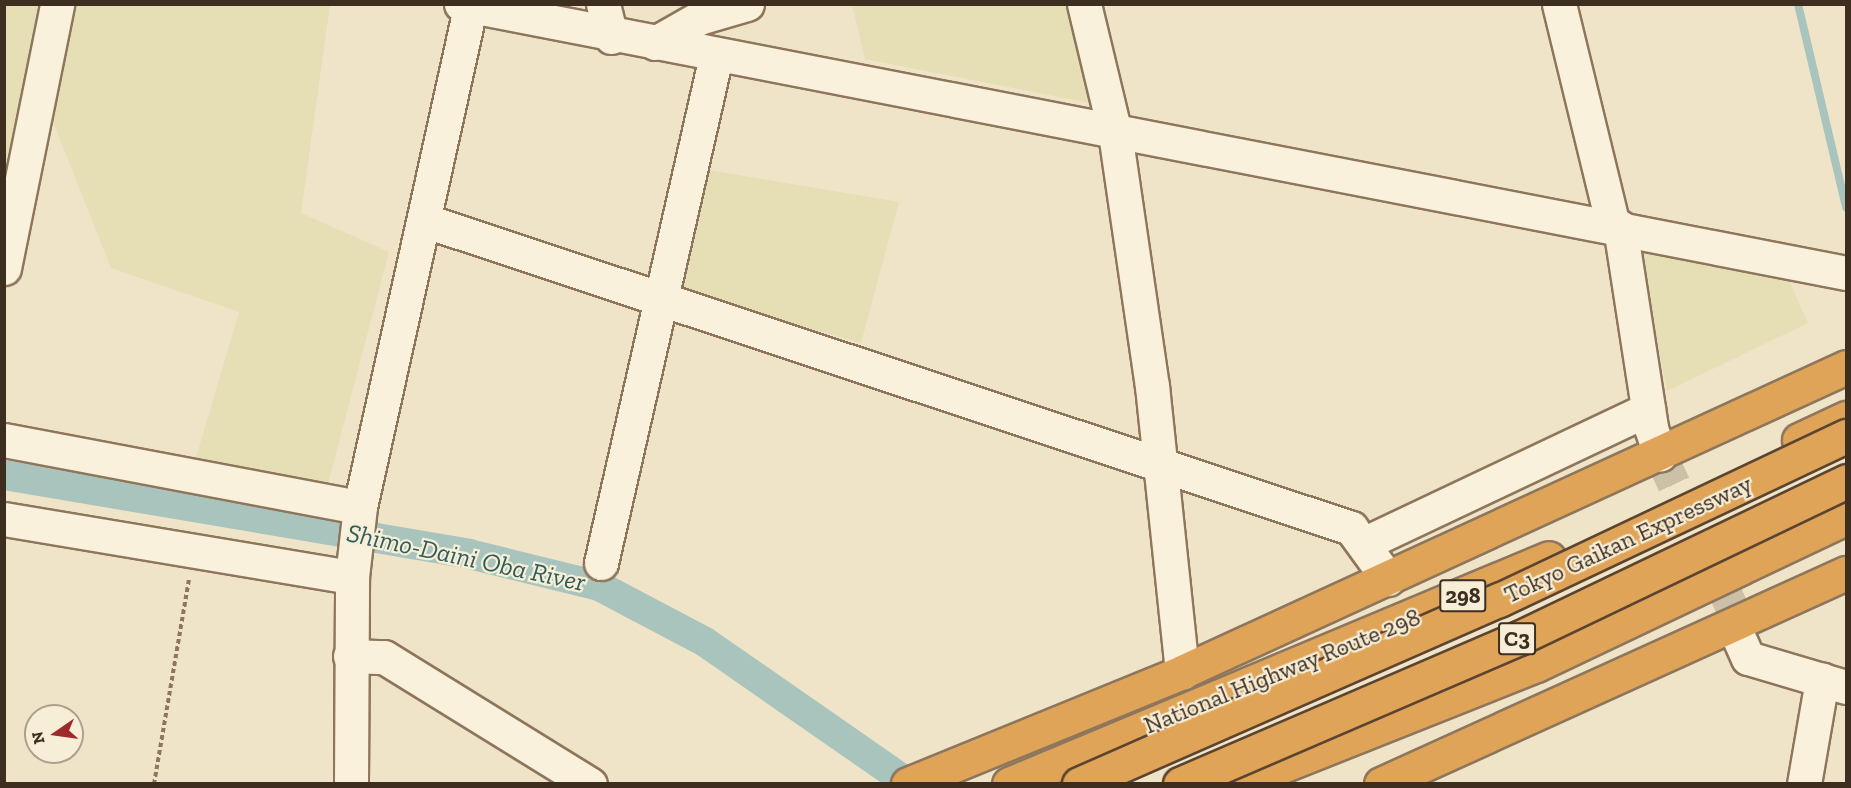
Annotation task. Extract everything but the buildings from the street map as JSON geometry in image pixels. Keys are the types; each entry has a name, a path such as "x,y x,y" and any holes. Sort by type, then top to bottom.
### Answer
{"highway":[{"path":"908,783 1182,672 1846,367"},
{"name":"National Highway Route 298","path":"1009,783 1076,770 1514,575 1846,418"},
{"name":"Tokyo Gaikan Expressway","path":"1076,770 1499,600 1846,435"},
{"name":"Tokyo Gaikan Expressway","path":"1180,783 1519,638 1846,481"},
{"path":"1237,783 1536,665 1846,518"},
{"path":"1382,783 1734,627 1846,573"}],"street":[{"path":"4,268 57,4"},
{"path":"603,4 611,37"},
{"path":"655,43 699,18 747,4"},
{"path":"1084,4 1115,133 1152,386 1156,462 1182,672"},
{"path":"1559,4 1616,227 1648,409 1660,454"},
{"path":"351,783 351,577 360,507 426,221 468,5 611,37 655,43 1846,273"},
{"path":"601,563 716,56"},
{"path":"426,221 662,297 1351,528 1365,543 1388,579"},
{"path":"1365,543 1648,409"},
{"path":"4,440 360,507"},
{"path":"4,519 194,553 351,577"},
{"path":"1734,627 1748,658 1834,684 1804,783"},
{"path":"350,656 384,657 590,783"}],"path":[{"path":"154,783 194,553"}],"shaded area":[{"path":"5,5 44,5 5,192"},
{"path":"77,5 330,5 301,213 389,252 327,488 195,461 239,312 111,268 53,122"},
{"path":"852,5 1069,5 1090,103 865,59"},
{"path":"709,170 899,202 861,343 678,291"},
{"path":"1640,250 1788,278 1808,323 1667,391"}],"waterway":[{"path":"1798,4 1846,207"},
{"name":"Shimo-Daini Oba River","path":"4,475 469,554 599,586 705,642 909,784"}],"tunnel":[{"path":"1660,454 1740,624"}]}
